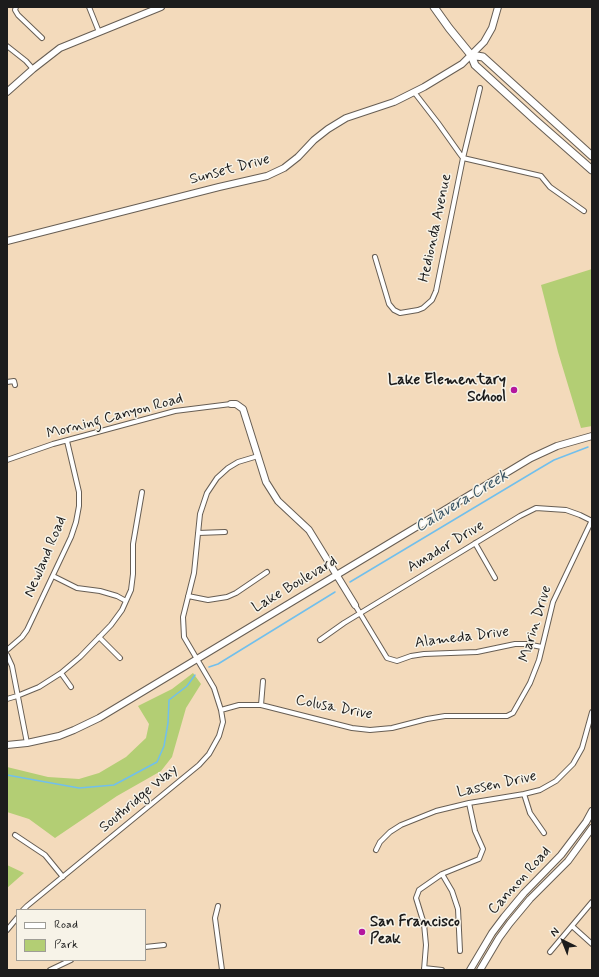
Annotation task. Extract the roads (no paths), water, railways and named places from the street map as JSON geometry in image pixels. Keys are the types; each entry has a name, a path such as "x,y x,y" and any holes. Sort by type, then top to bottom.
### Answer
{"main road":[{"path":"7,92 60,48 161,7"},
{"path":"434,7 471,55 475,65 592,170"},
{"name":"Sunset Drive","path":"7,241 267,176 284,168 298,157 314,140 346,118 394,102 462,64 484,42 489,33 498,7"},
{"path":"471,55 482,57 592,156"},
{"path":"578,158 585,150"},
{"name":"Alameda Drive","path":"231,404 236,404 242,409 266,482 278,502 309,530 355,605"},
{"name":"Lake Boulevard","path":"7,745 27,743 59,736 99,718 531,458 557,446 592,436"},
{"name":"Cannon Road","path":"470,970 489,938 504,918 524,893 561,855 586,822 592,811"},
{"name":"Cannon Road","path":"480,970 499,938 510,923 530,899 568,860 592,828"}],"street":[{"path":"16,7 15,10 18,15 42,38"},
{"path":"89,7 99,32"},
{"path":"7,46 26,60 33,69"},
{"name":"Hedionda Avenue","path":"375,258 389,304 394,310 400,313 412,311 423,308 428,304 436,291 463,158 480,88"},
{"path":"414,92 463,158 541,176 550,187 584,211"},
{"path":"7,382 14,381 15,385"},
{"name":"Morning Canyon Road","path":"7,460 67,441 175,411 231,404"},
{"name":"Newland Road","path":"7,650 22,637 27,630 71,537 79,506 78,483 67,441"},
{"name":"Southridge Way","path":"25,909 199,764 209,754 219,736 222,722 221,710 214,688 196,660 184,637 183,617 194,574 202,504 207,493 217,478 228,468 238,462 258,456"},
{"path":"7,699 39,687 80,658 111,625 122,610 130,590 133,574 134,544 142,492"},
{"name":"Amador Drive","path":"320,640 360,613 520,516 536,508 566,510 592,521"},
{"name":"Marin Drive","path":"513,713 530,683 539,660 553,602 592,521"},
{"path":"198,533 225,532"},
{"path":"475,543 495,578"},
{"path":"188,596 208,600 226,597 236,593 267,572"},
{"path":"53,576 77,588 100,591 117,596 126,601"},
{"name":"Alameda Drive","path":"355,605 387,658 397,661 411,656 424,654 477,652 515,644 526,644 542,647"},
{"path":"99,637 120,658"},
{"path":"7,655 12,666 27,743"},
{"path":"61,672 71,687"},
{"path":"261,705 263,681"},
{"name":"Colusa Drive","path":"221,710 239,705 261,705 352,728 370,730 392,728 445,716 507,716 513,713"},
{"name":"Lassen Drive","path":"376,850 380,842 390,832 401,825 436,811 469,803 540,790 556,781 574,764 582,748 592,712"},
{"path":"524,794 530,813 544,833"},
{"path":"442,970 424,969 426,945 424,924 416,898 418,890 442,874 479,859 483,849 475,831 469,803"},
{"path":"15,835 45,855 63,877"},
{"path":"442,874 452,891 458,909 460,951"},
{"path":"550,952 592,902"},
{"path":"218,906 215,918 222,970"},
{"path":"7,930 16,919"},
{"path":"572,926 592,944"},
{"path":"146,948 164,945"},
{"path":"53,969 69,961"}],"waterway":[{"name":"Calavera Creek","path":"350,582 554,460 588,447"},
{"name":"Calavera Creek","path":"209,667 218,664 335,592"},
{"name":"Calavera Creek","path":"7,775 79,788 114,785 157,762 164,746 168,723 169,700 187,686 195,675"}],"place":[{"name":"Lake Elementary School","path":"514,390"},
{"name":"San Francisco Peak","path":"362,932"}]}
